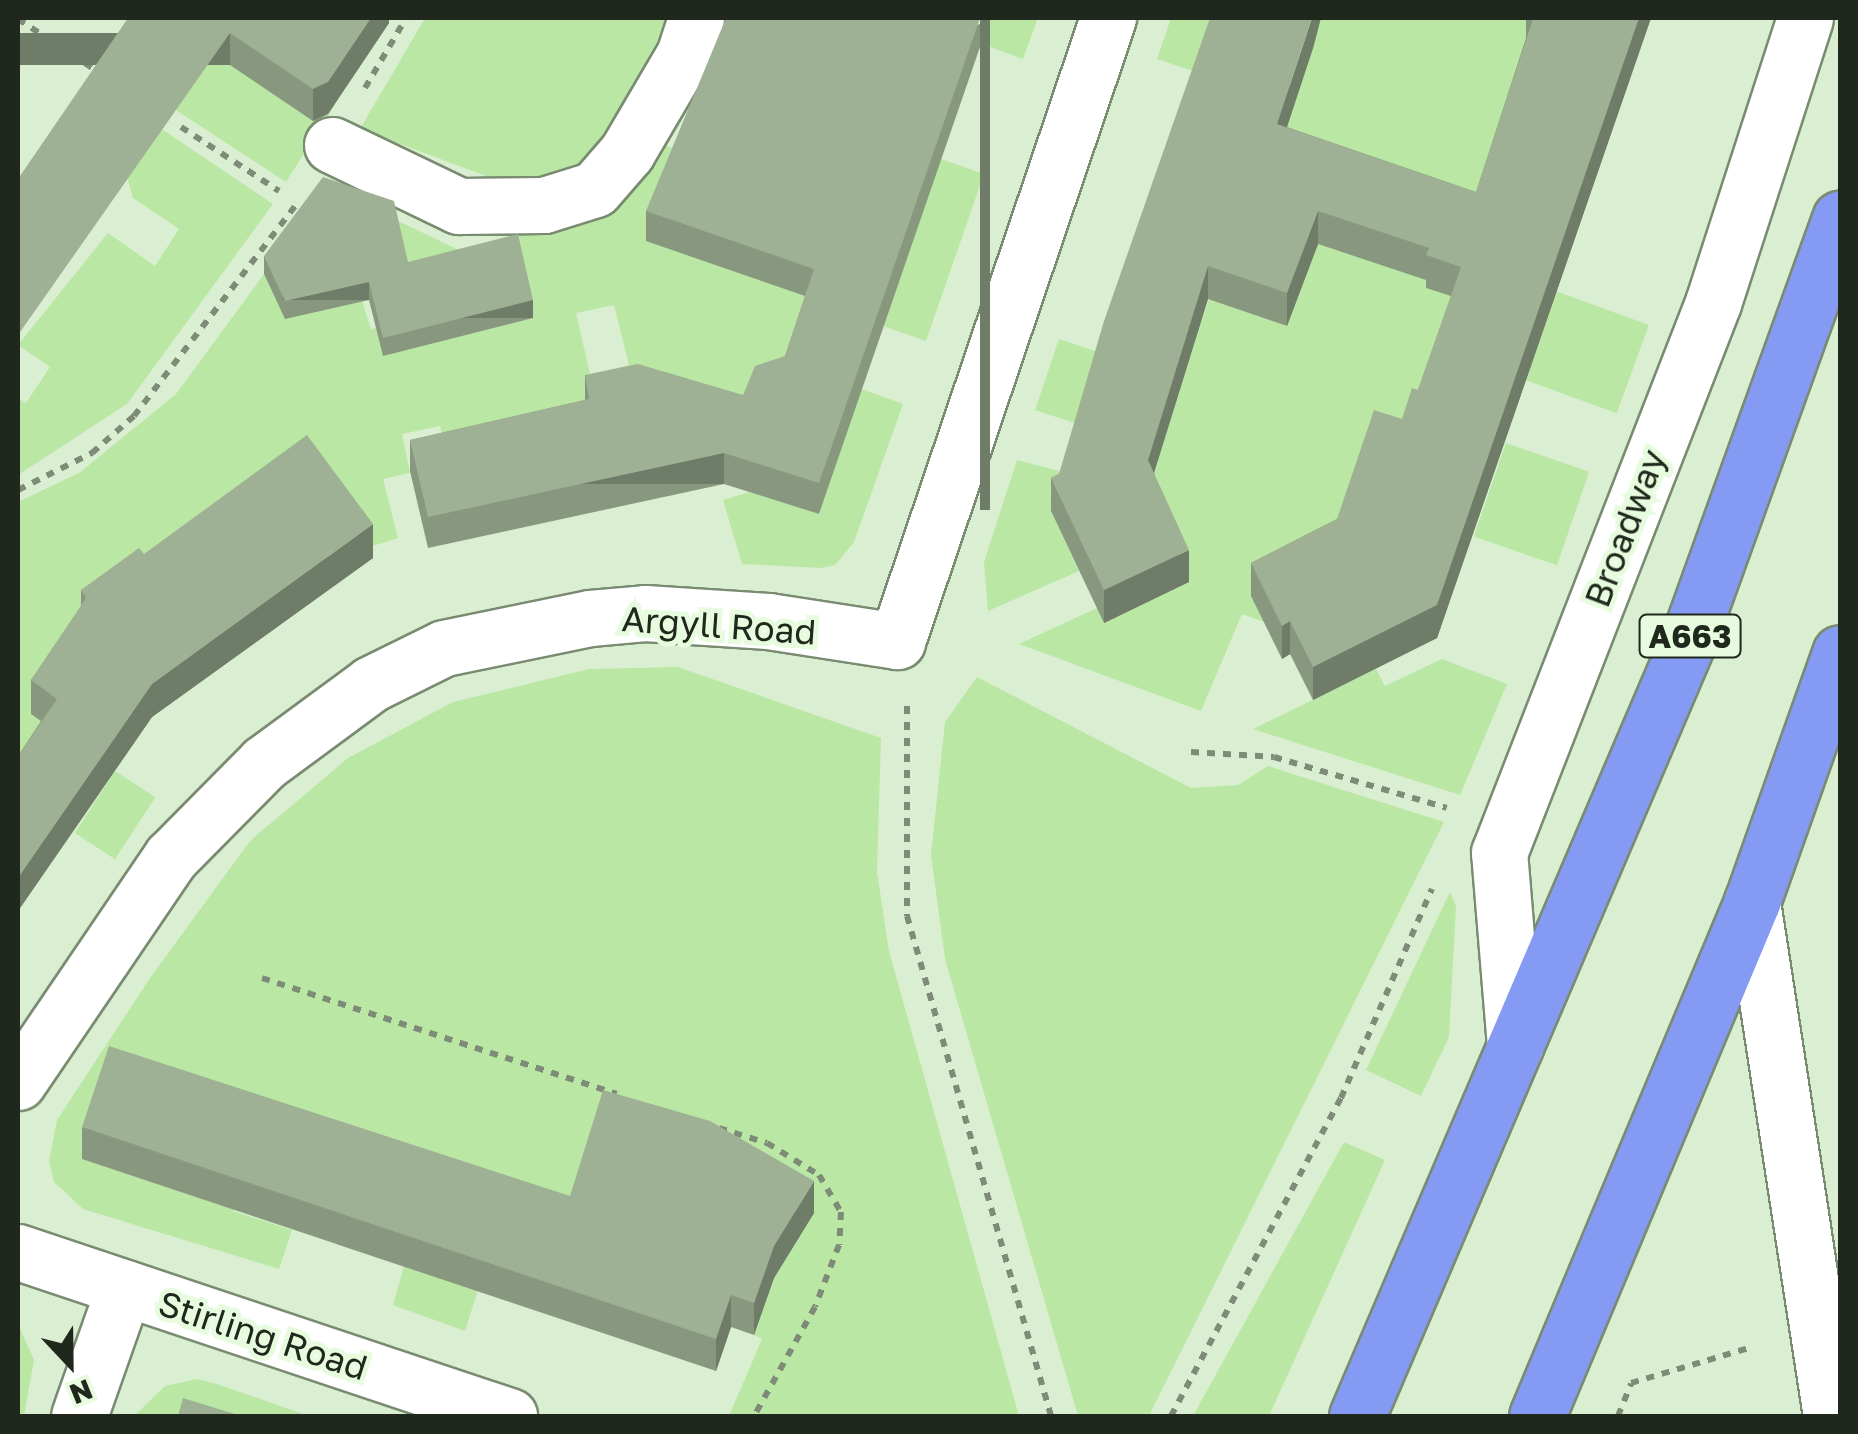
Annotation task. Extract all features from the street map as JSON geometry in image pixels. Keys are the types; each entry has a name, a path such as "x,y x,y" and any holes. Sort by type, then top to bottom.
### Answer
{"highway":[{"name":"Broadway","path":"1358,1416 1688,641 1840,218"},
{"path":"1537,1416 1752,902 1840,653"}],"street":[{"path":"332,146 460,206 544,204 595,189 626,152 684,55 696,18"},
{"path":"897,641 1108,18"},
{"name":"Broadway","path":"1515,1046 1499,853 1713,303 1805,18"},
{"name":"Argyll Road","path":"18,1082 170,857 264,763 371,684 457,644 590,618 645,613 768,621 897,641"},
{"path":"1752,902 1831,1416"},
{"name":"Stirling Road","path":"18,1252 509,1416"},
{"path":"79,1416 124,1288"}],"path":[{"path":"18,490 92,453 134,416 297,203 406,18"},
{"path":"18,20 116,84"},
{"path":"166,117 297,203"},
{"path":"897,641 908,720 908,916 1051,1416"},
{"path":"1191,752 1274,756 1465,813"},
{"path":"1171,1416 1341,1098 1440,869"},
{"path":"262,978 636,1100"},
{"path":"710,1125 766,1143 819,1176 840,1212 839,1245 815,1307 754,1416"},
{"path":"1618,1416 1631,1383 1757,1346 1771,1350"}],"green space":[{"path":"425,18 670,18 586,167 510,185 360,129"},
{"path":"990,18 1038,18 1023,59 980,43"},
{"path":"1171,18 1224,18 1205,75 1157,59"},
{"path":"1320,18 1537,18 1623,96 1620,110 1551,86 1461,300 1514,405 1514,418 1435,391 1347,525 1264,622 1242,614 1201,711 1019,644 1097,608 1104,621 1180,587 1108,434 1035,410 1059,339 1181,380 1209,299 1287,326 1300,292 1236,216 1348,254 1255,156 1295,103"},
{"path":"226,62 279,68 335,105 286,182 110,67"},
{"path":"102,89 273,204 127,404 18,475 18,398 26,403 50,367 18,345 108,233 155,266 179,229 133,198"},
{"path":"660,142 682,153 938,158 984,174 926,341 883,326 783,395 449,464 440,426 402,434 410,473 383,479 398,538 366,548 58,733 18,791 18,502 79,473 176,394 264,274 285,318 362,301 371,329 417,319 394,219 482,261 518,252 519,232","holes":["614,305 629,365 590,374 576,313"]},
{"path":"1553,290 1649,325 1617,413 1521,378"},
{"path":"862,389 903,404 854,542 835,565 821,568 742,564 723,500 749,492 819,514"},
{"path":"1506,443 1589,472 1557,565 1474,537"},
{"path":"1017,460 1074,475 1050,488 1059,507 1051,511 1079,571 988,611 984,562"},
{"path":"1442,659 1507,684 1460,795 1253,729 1376,669 1385,686"},
{"path":"678,667 881,738 877,872 889,951 1019,1416 729,1416 762,1339 754,1335 768,1294 479,1287 465,1331 393,1305 404,1266 259,1132 233,1211 292,1230 279,1269 83,1209 54,1182 49,1161 57,1120 150,978 250,841 348,758 453,702 589,669"},
{"path":"977,677 1191,788 1238,785 1268,766 1444,822 1149,1416 1078,1416 945,959 931,855 945,722"},
{"path":"115,771 155,797 115,859 75,833"},
{"path":"1450,892 1456,906 1449,1037 1421,1096 1366,1070"},
{"path":"1344,1142 1385,1160 1269,1416 1193,1416"},
{"path":"18,1324 34,1360 24,1416 18,1416"},
{"path":"197,1379 309,1416 134,1416 165,1386"}],"building":[{"path":"128,18 371,18 328,82 313,89 230,33 18,335 18,179"},
{"path":"726,18 980,18 819,483 724,453 428,517 410,440 589,399 585,375 638,364 743,395 755,366 785,356 814,269 646,211"},
{"path":"1210,18 1312,18 1277,124 1476,192 1533,19 1529,18 1639,18 1437,605 1313,667 1290,621 1282,626 1251,563 1337,519 1374,410 1402,419 1412,388 1418,390 1461,267 1426,255 1429,248 1318,211 1287,293 1208,266 1148,460 1189,550 1104,590 1051,478 1059,474 1104,321"},
{"path":"323,177 394,201 408,262 518,234 533,300 383,338 369,282 285,301 264,256"},
{"path":"307,435 373,524 152,684 18,878 18,756 57,699 31,680 86,598 81,590 139,548 144,554"},
{"path":"109,1046 570,1196 603,1090 710,1121 814,1181 774,1246 754,1303 731,1295 716,1339 82,1127"},
{"path":"183,1398 241,1416 178,1416"}]}
